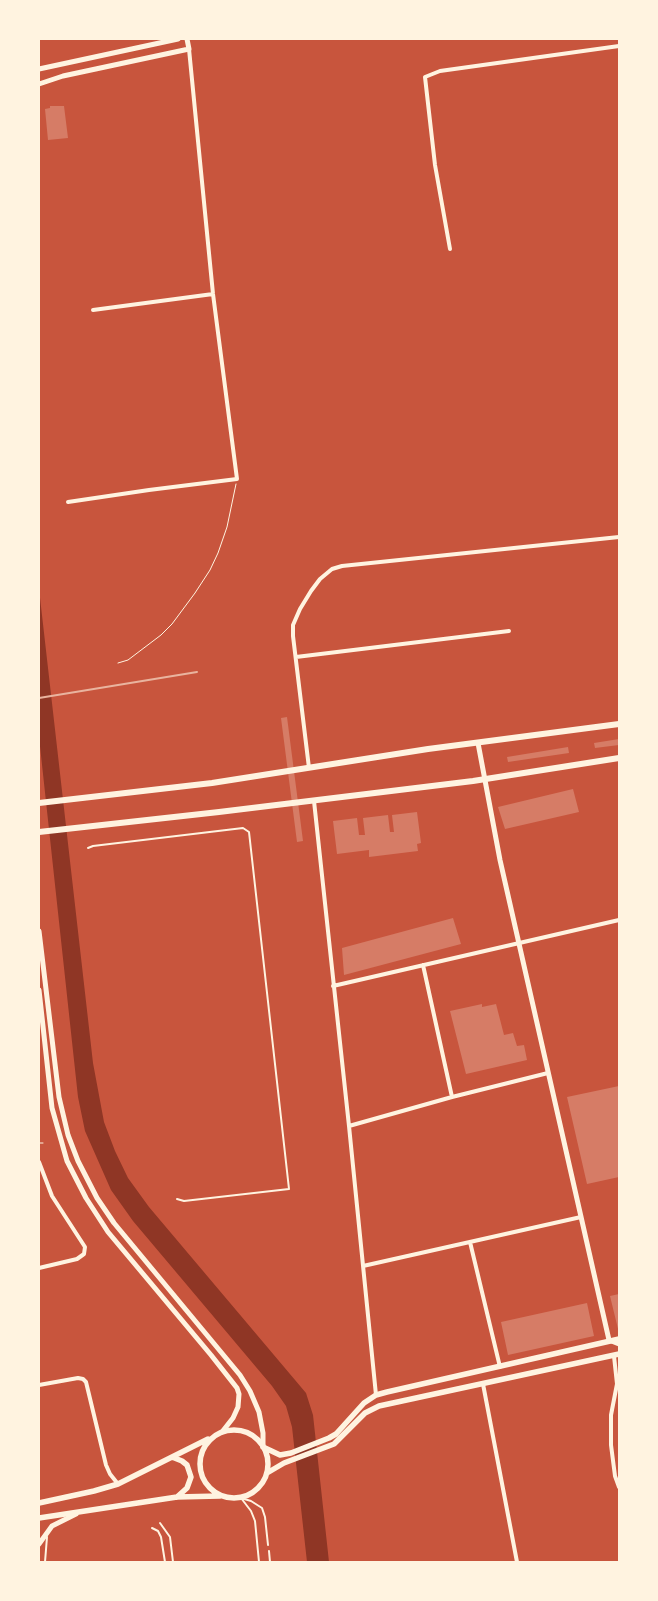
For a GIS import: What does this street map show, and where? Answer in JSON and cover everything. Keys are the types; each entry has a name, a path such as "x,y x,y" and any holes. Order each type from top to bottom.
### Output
{"main road":[{"path":"40,803 212,783 619,724"},
{"path":"42,832 314,801 484,779 619,758"},
{"path":"267,1473 292,1456 336,1434 364,1403 376,1395 619,1338"},
{"path":"39,1503 118,1484 222,1432 239,1431 247,1433 255,1438 263,1447 277,1455 292,1456 322,1449 339,1440 365,1413 379,1406 616,1355"},
{"path":"213,1437 201,1453 201,1474 211,1490 220,1496"},
{"path":"39,1518 177,1497 220,1496 241,1498 256,1490 264,1480 268,1464 263,1447"},
{"path":"170,1457 182,1461 190,1470 190,1483 177,1497"}],"street":[{"path":"39,69 178,39"},
{"path":"68,502 237,479 214,294 187,39"},
{"path":"450,249 435,165 426,76 440,71 619,46"},
{"path":"39,84 92,70 189,49"},
{"path":"90,58 92,70"},
{"path":"93,310 214,294"},
{"path":"309,768 293,625 300,609 320,579 332,569 342,566 619,537"},
{"path":"296,658 510,631"},
{"path":"478,743 489,809 609,1340 619,1344"},
{"path":"314,801 376,1395"},
{"path":"333,986 619,920"},
{"path":"39,932 59,1097 63,1118 78,1161 97,1198 114,1223 240,1375 250,1391 259,1412 263,1433 263,1447"},
{"path":"423,966 452,1097"},
{"path":"39,990 52,1108 67,1161 86,1198 108,1232 212,1355 237,1388 239,1394 238,1407 233,1418 222,1432"},
{"path":"349,1126 452,1097 548,1073"},
{"path":"39,1162 52,1196 85,1247 84,1254 76,1260 39,1268"},
{"path":"363,1266 581,1216"},
{"path":"470,1242 500,1367"},
{"path":"616,1355 617,1384 611,1416 611,1445 615,1476 619,1487"},
{"path":"39,1385 78,1378 83,1379 87,1384 106,1465 118,1484"},
{"path":"483,1384 517,1562"},
{"path":"39,1544 56,1523 87,1510"}],"lane":[{"path":"88,848 244,828 249,832 289,1189 184,1201 176,1199"},
{"path":"241,1498 251,1501 262,1508 265,1517 268,1545"},
{"path":"241,1498 251,1510 255,1521 259,1562"},
{"path":"160,1523 170,1537 173,1562"},
{"path":"152,1528 158,1531 161,1537 165,1562"},
{"path":"46,1562 47,1532"},
{"path":"269,1551 270,1562"}],"path":[{"path":"118,663 128,660 161,635 177,618 210,570 227,527 237,479"},
{"path":"39,1143 43,1142"}],"shaded area":[{"path":"39,589 93,1063 104,1122 128,1178 149,1207 306,1393 313,1415 329,1562 307,1562 292,1427 286,1406 272,1386 133,1221 111,1190 85,1131 78,1097 39,737"}],"building":[{"path":"50,106 64,106 68,138 48,140 45,109 50,108"},
{"path":"287,717 303,841 297,842 281,718"},
{"path":"619,739 619,745 595,748 594,743"},
{"path":"568,747 569,753 508,762 507,757"},
{"path":"573,789 579,812 505,829 498,807"},
{"path":"417,812 421,843 417,844 418,851 369,857 369,850 337,854 333,821 357,818 359,835 365,835 363,818 388,815 390,832 394,832 392,815"},
{"path":"453,918 461,944 344,975 342,948"},
{"path":"482,1004 482,1007 496,1004 504,1035 513,1033 517,1046 524,1045 527,1060 466,1074 450,1011"},
{"path":"619,1086 619,1177 587,1184 567,1097"},
{"path":"619,1294 619,1328 618,1329 610,1296"},
{"path":"587,1303 594,1336 508,1355 501,1322"}],"railway":[{"path":"39,698 197,672"}]}
